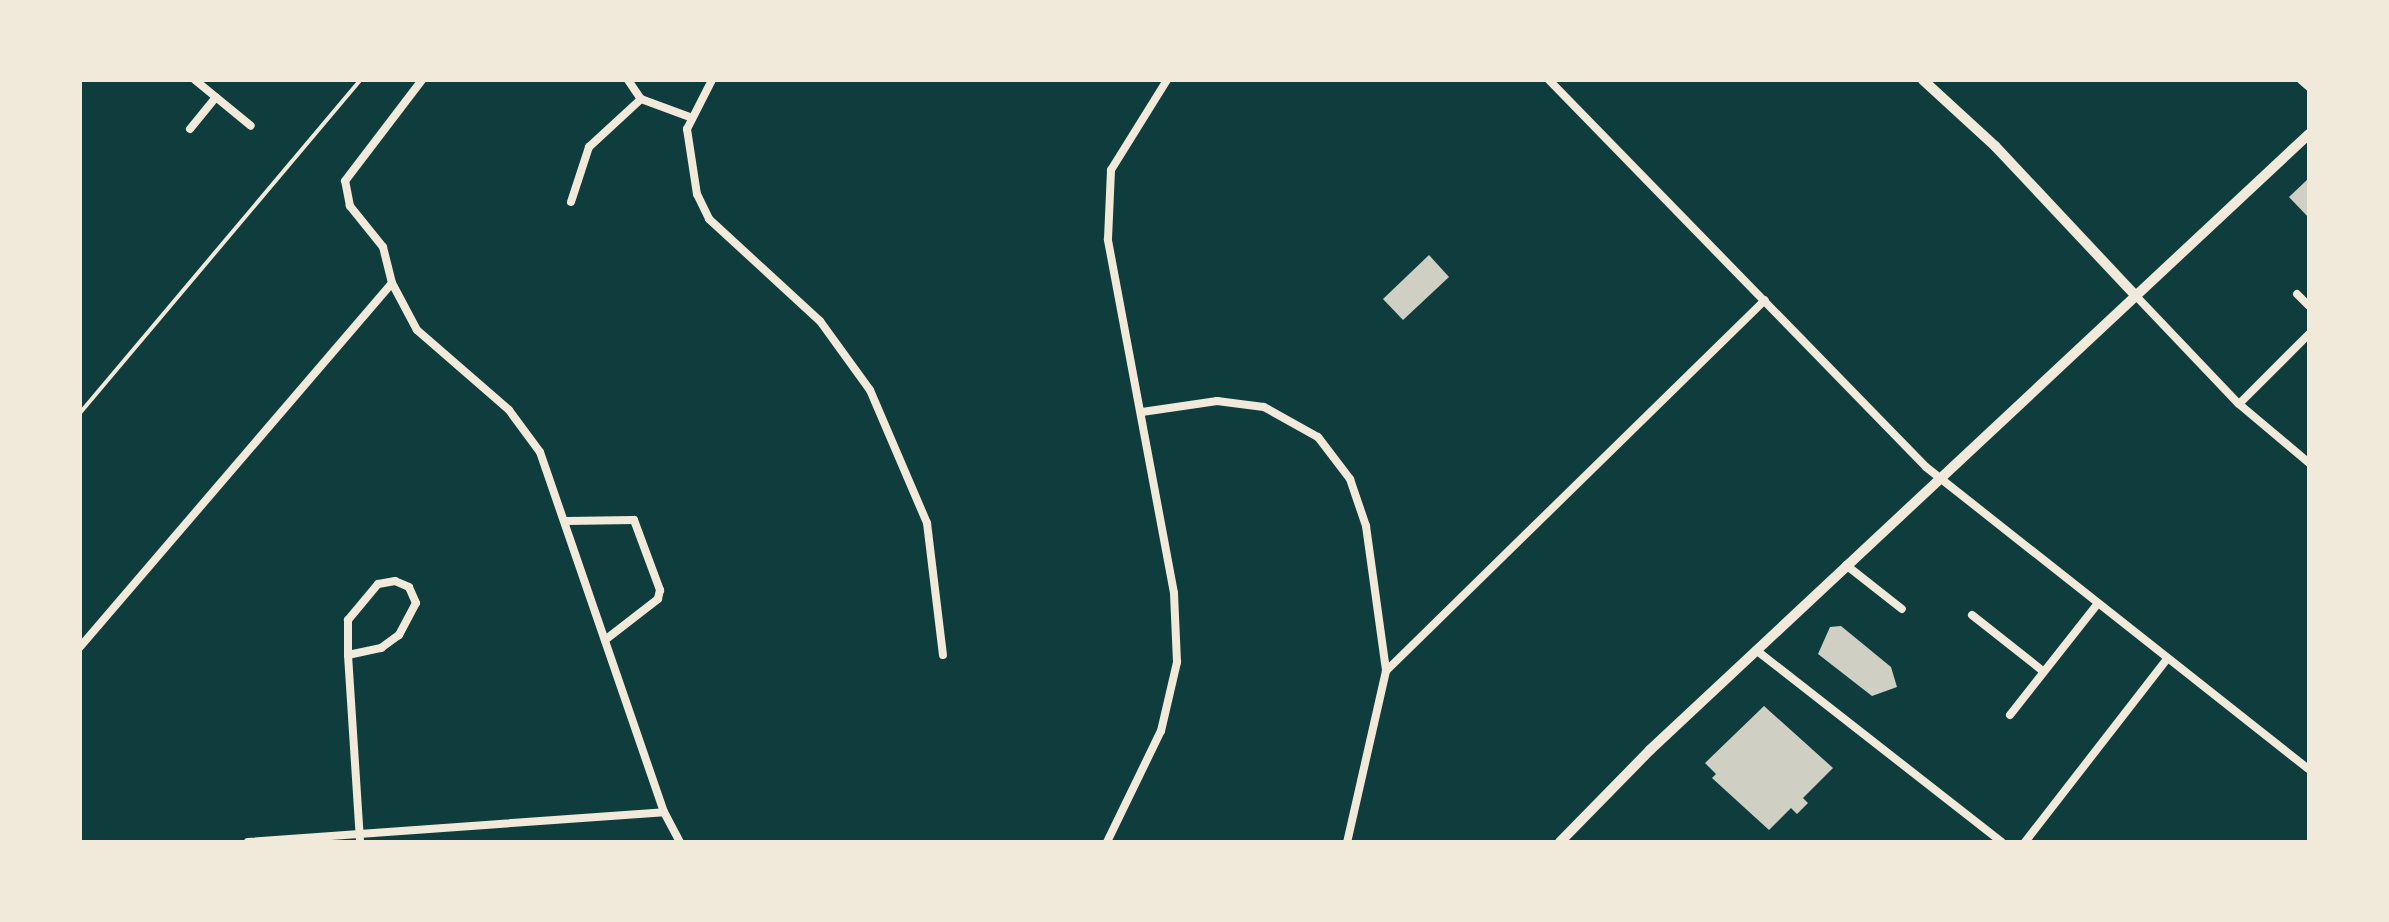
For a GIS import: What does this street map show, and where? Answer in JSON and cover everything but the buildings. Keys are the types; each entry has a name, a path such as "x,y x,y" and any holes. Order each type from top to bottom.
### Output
{"street":[{"path":"196,80 250,126"},
{"path":"422,80 350,166 345,188 354,212 384,247 392,283 417,330 530,436 566,521 664,812 680,842"},
{"path":"628,80 642,100 690,117"},
{"path":"712,80 690,117 688,158 704,212 820,321 870,390 900,448 936,563 943,655"},
{"path":"1106,842 1161,731 1177,662 1174,594 1108,239 1111,170 1167,80"},
{"path":"1549,80 1940,480 2309,770"},
{"path":"1922,80 1996,146 2239,404 2309,463"},
{"path":"2301,80 2309,87"},
{"path":"190,128 216,98"},
{"path":"571,202 589,148 642,100"},
{"path":"1560,842 1846,564 2309,134"},
{"path":"80,647 392,283"},
{"path":"2297,294 2309,306"},
{"path":"1386,671 1765,300"},
{"path":"2239,404 2309,334"},
{"path":"1142,412 1248,403 1280,413 1324,444 1362,508 1386,671 1347,842"},
{"path":"566,521 634,520 660,590 658,599 605,640"},
{"path":"1846,564 1902,609"},
{"path":"348,655 381,648 399,636 416,603 408,588 386,581 360,601 348,620 348,655 360,838"},
{"path":"2010,715 2098,603"},
{"path":"1972,615 2043,671"},
{"path":"1756,650 2002,842"},
{"path":"2025,842 2166,659"},
{"path":"248,842 360,838 664,812"}],"path":[{"path":"80,413 360,80"}]}
